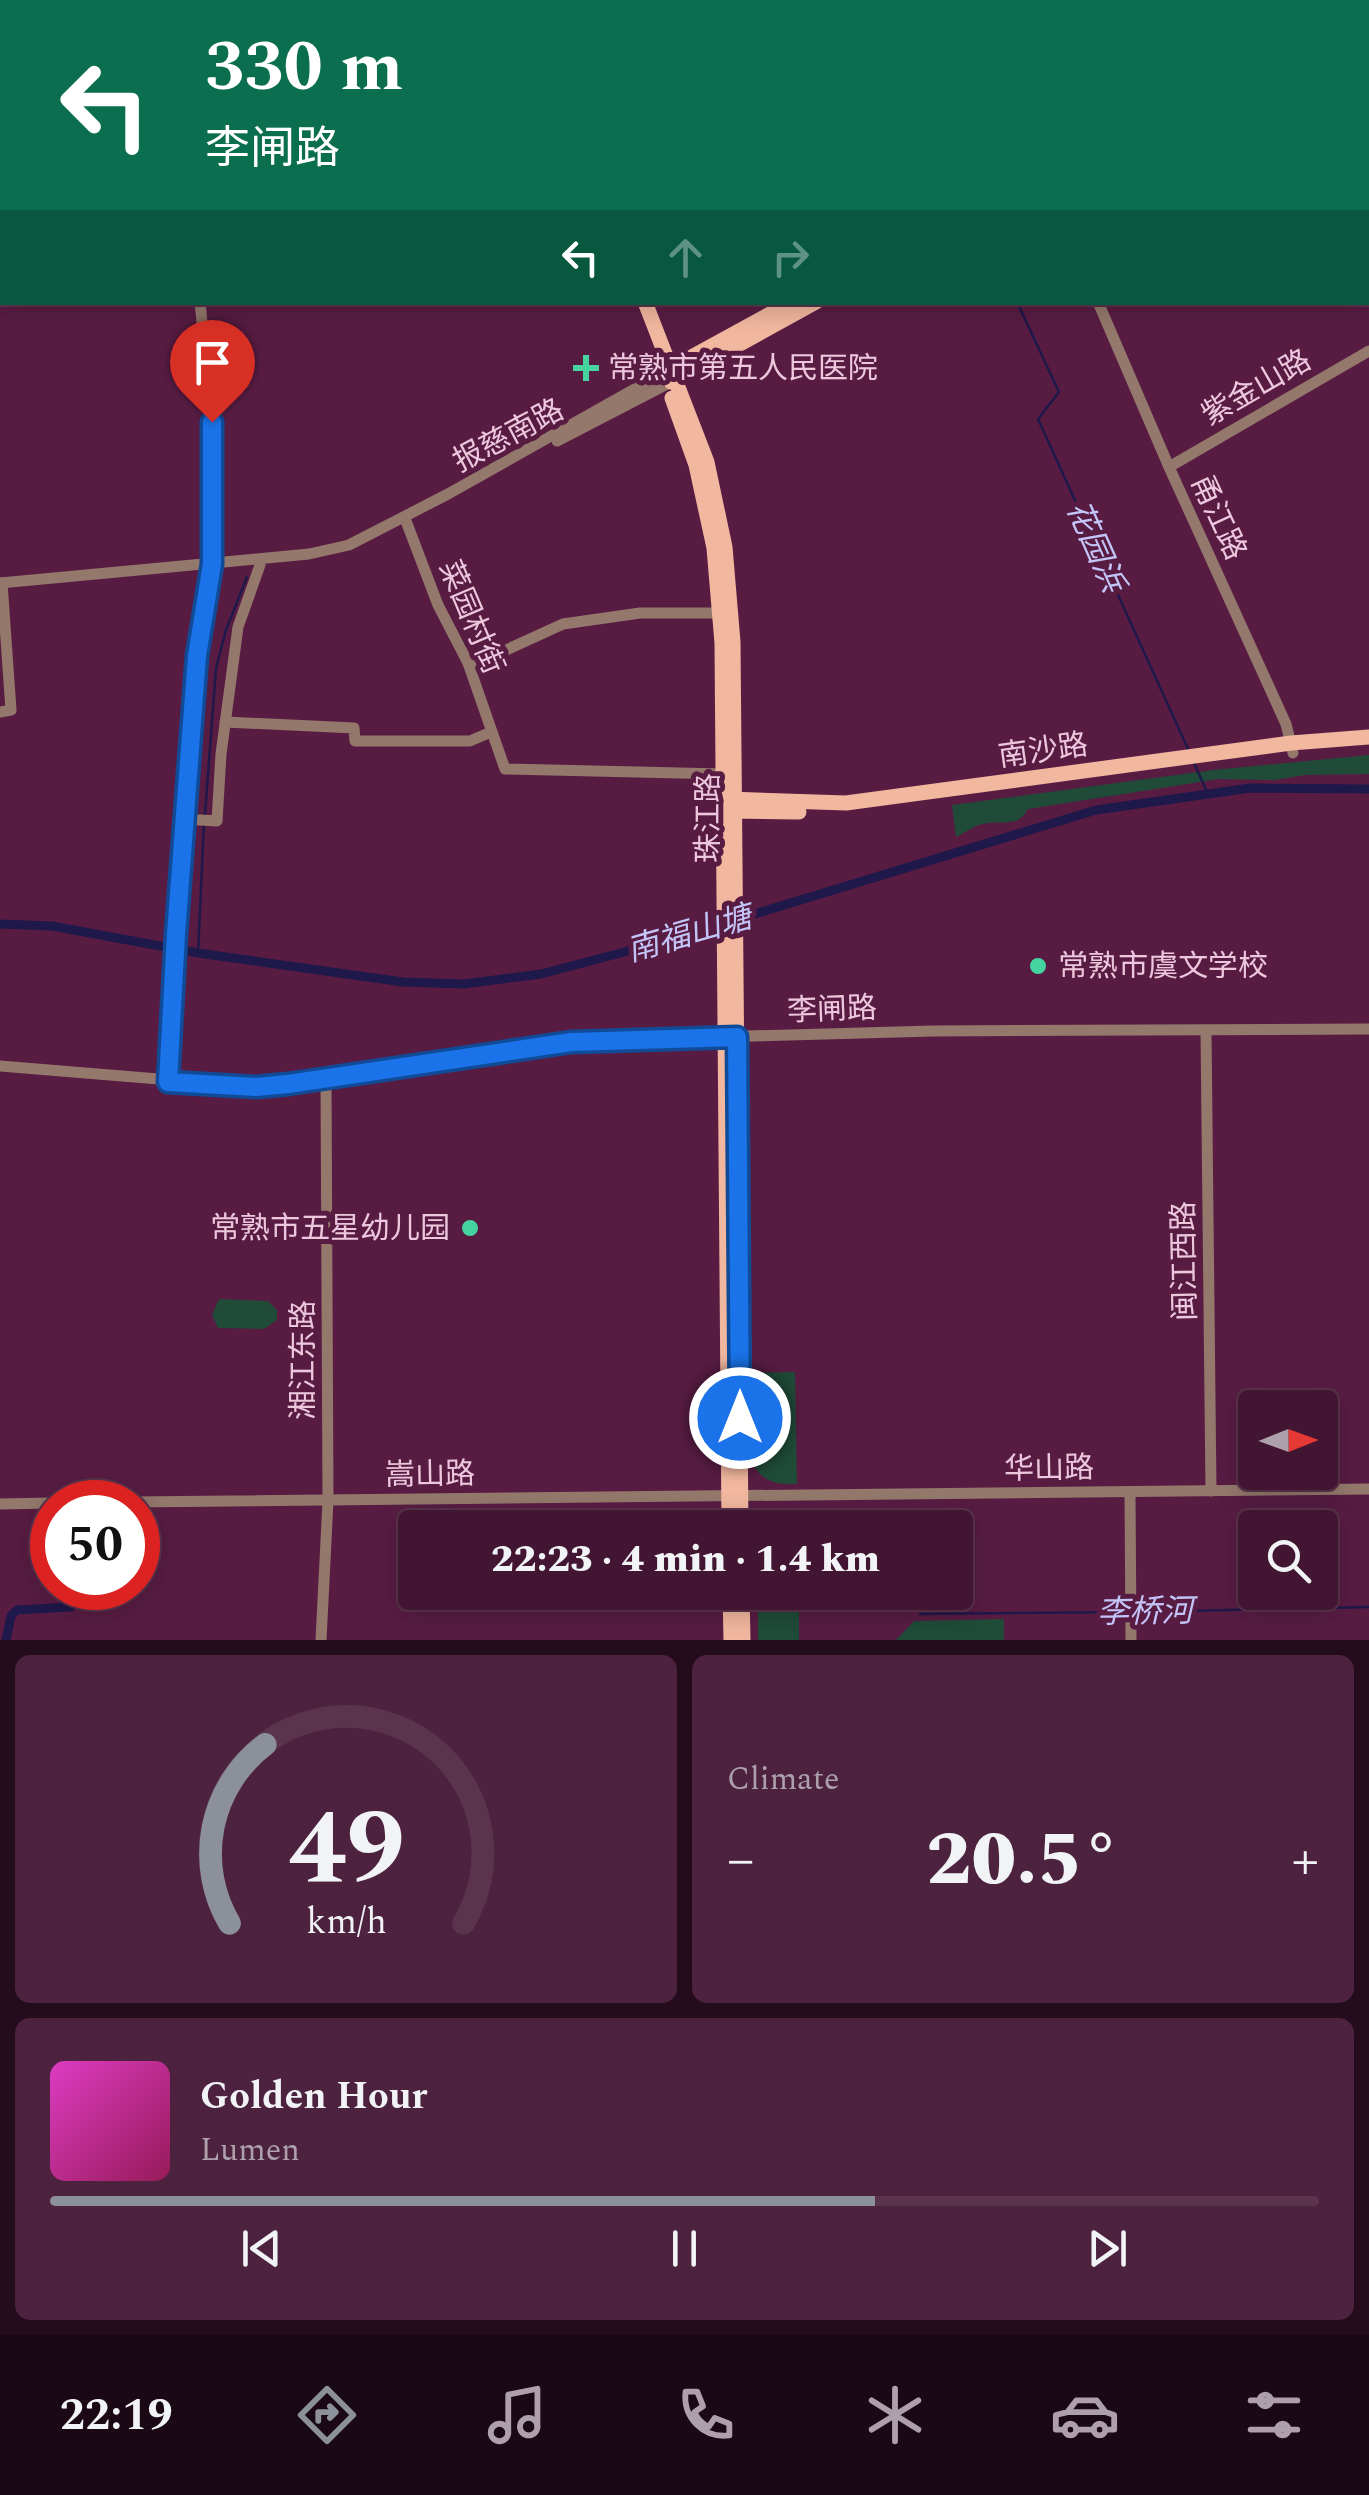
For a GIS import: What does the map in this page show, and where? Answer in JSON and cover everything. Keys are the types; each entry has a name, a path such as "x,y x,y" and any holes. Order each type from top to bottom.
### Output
{"main road":[{"name":"珠江路","path":"635,305 707,462 725,546 733,642 728,949 738,1510"},
{"name":"珠江路","path":"645,305 696,465 714,548 722,774 729,805"},
{"name":"报慈南路","path":"670,376 787,305"},
{"name":"报慈南路","path":"670,376 810,305"},
{"name":"南沙路","path":"729,805 840,812 1048,788 1192,762 1369,737"},
{"name":"南沙路","path":"1292,748 1369,746"},
{"name":"珠江路","path":"732,1510 735,1496"},
{"path":"730,1610 731,1640"},
{"path":"742,1610 743,1640"}],"street":[{"path":"168,1082 197,656 212,564 212,422 200,305"},
{"name":"甬江路","path":"1099,305 1168,467 1286,724 1292,748"},
{"name":"紫金山路","path":"1168,467 1369,351"},
{"name":"报慈南路","path":"1,583 309,554 349,545 670,376"},
{"name":"报慈南路","path":"212,564 260,566 344,553 670,376"},
{"name":"菜园村街","path":"406,521 438,605 468,663 505,769 722,774"},
{"path":"184,819 218,821 225,722 238,628 260,566"},
{"path":"0,712 12,710 1,583"},
{"path":"468,663 482,661 563,624 640,613 719,613"},
{"path":"225,722 354,728 355,741 470,741 491,732"},
{"name":"李闸路","path":"0,1066 256,1087 326,1080 556,1044 960,1031 1369,1029"},
{"name":"闽江西路","path":"1206,1030 1211,1491"},
{"name":"湘江东路","path":"321,1640 328,1500 326,1080"},
{"name":"华山路","path":"735,1496 1369,1489"},
{"path":"1130,1492 1131,1640"},
{"name":"嵩山路","path":"160,1502 735,1496"},
{"path":"0,1504 30,1503"}],"green space":[{"path":"1369,755 1369,774 1219,779 1028,809 1016,821 981,824 956,837 952,805 1213,770"},
{"path":"219,1299 268,1301 277,1310 277,1320 264,1329 218,1328 212,1315"},
{"path":"795,1372 797,1484 783,1484 765,1478 752,1462 750,1373"},
{"path":"758,1610 799,1610 799,1640 758,1640"},
{"path":"1004,1619 1004,1640 896,1640 914,1621"}],"waterway":[{"name":"花园浜","path":"1018,305 1059,392 1038,419 1189,751"},
{"path":"205,815 216,668 247,577"},
{"name":"花园浜","path":"1194,763 1208,794"},
{"name":"南福山塘","path":"0,924 52,926 198,953 403,982 464,984 541,974 666,941 1096,810 1250,788 1369,789"},
{"path":"198,953 204,823"},
{"name":"李桥河","path":"1137,1612 1369,1607"},
{"path":"6,1640 11,1616 17,1610 30,1609"},
{"name":"李桥河","path":"920,1614 1129,1612"}],"place":[{"name":"常熟市第五人民医院","path":"586,368"},
{"name":"常熟市虞文学校","path":"1038,966"},
{"name":"常熟市五星幼儿园","path":"470,1228"}],"route":[{"path":"212,422 212,564 197,656 168,1082 256,1087 571,1042 737,1037 740,1418"}]}
